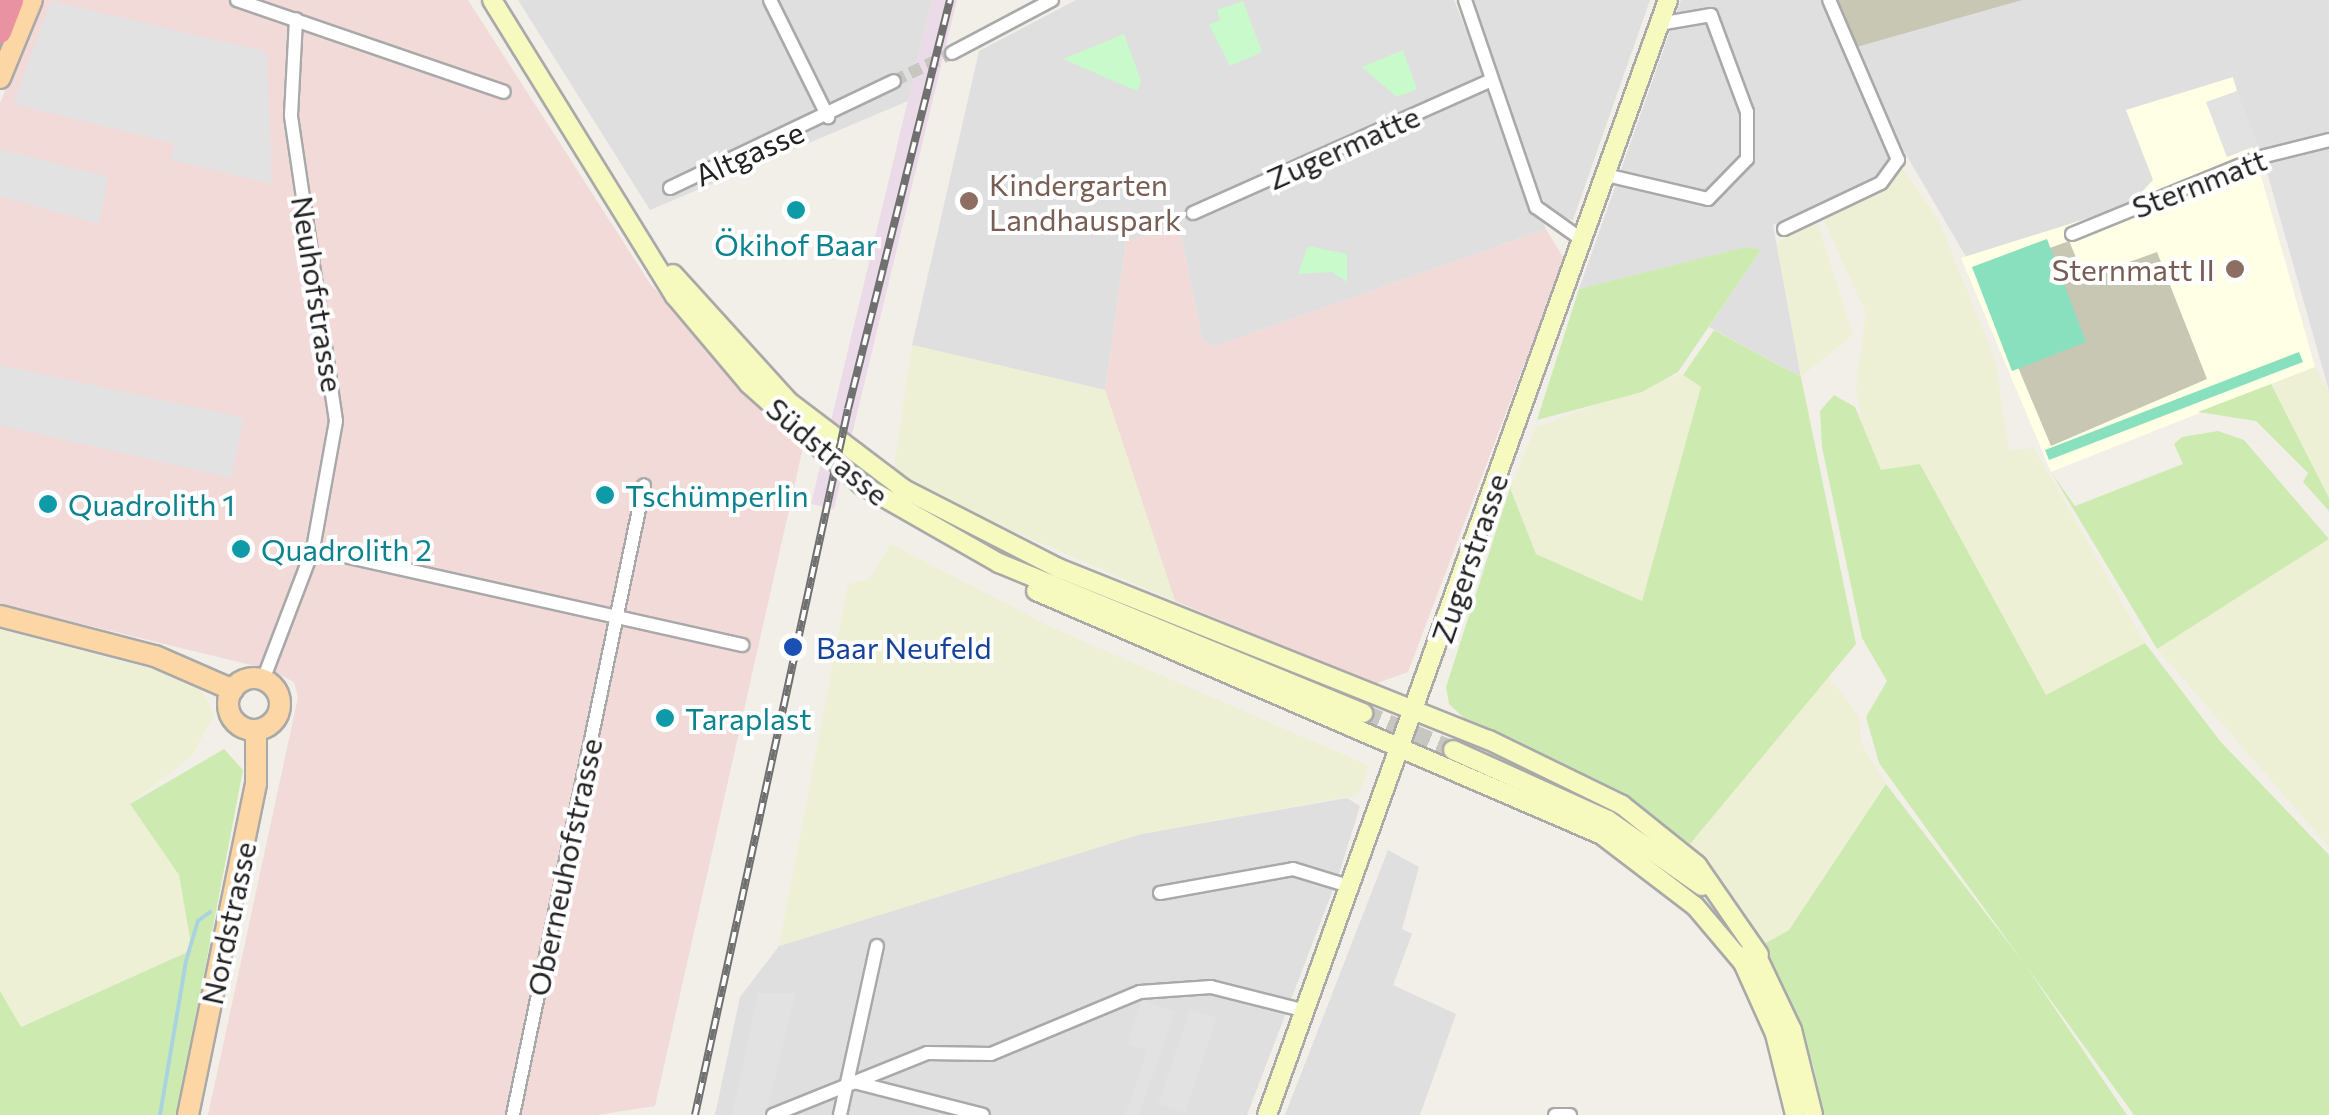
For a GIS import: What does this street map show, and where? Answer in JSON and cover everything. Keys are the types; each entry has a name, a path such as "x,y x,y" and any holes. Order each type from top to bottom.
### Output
{"highway":[{"path":"0,32 12,0"}],"main road":[{"path":"0,78 32,0"},
{"name":"Südstrasse","path":"492,0 676,296 749,384 904,512 1110,607 1363,713"},
{"name":"Zugerstrasse","path":"1267,1115 1668,0"},
{"name":"Südstrasse","path":"618,206 788,402 900,487 1110,607"},
{"path":"900,487 1058,568 1558,770 1652,823 1720,892 1752,960 1792,1030 1813,1115"},
{"path":"904,512 1058,602 1602,835 1695,906 1752,960"},
{"path":"0,616 155,656 233,690 263,680 280,708 256,730 230,713 233,690"},
{"name":"Nordstrasse","path":"188,1115 256,783 256,730"},
{"path":"1454,750 1643,842 1707,906 1752,960 1795,1115"}],"street":[{"path":"237,0 504,92"},
{"name":"Altgasse","path":"770,0 828,118"},
{"path":"952,53 1052,0"},
{"path":"1465,0 1536,207 1581,238"},
{"path":"1784,229 1881,183 1893,172 1897,144 1853,74 1828,0"},
{"path":"1606,175 1708,199 1747,159 1746,112 1711,15 1660,24"},
{"name":"Neuhofstrasse","path":"263,680 313,549 329,487 335,380 291,114 296,19"},
{"name":"Zugermatte","path":"1193,212 1492,80"},
{"name":"Altgasse","path":"670,188 828,118 894,81"},
{"name":"Sternmatt","path":"2072,234 2261,157 2329,140"},
{"name":"Oberneuhofstrasse","path":"513,1115 644,485"},
{"path":"313,549 616,620 742,645"},
{"path":"1160,893 1293,868 1352,887"},
{"path":"840,1115 877,946"},
{"path":"773,1115 847,1080 927,1053 991,1054 1140,992 1211,987 1306,1011"},
{"path":"847,1080 983,1115"},
{"path":"1555,1115 1570,1115"}],"shaded area":[{"path":"43,0 468,0 651,285 804,443 655,1106 597,1115 208,1115 298,697 294,682 271,670 0,604 0,103"},
{"path":"518,0 932,0 908,101 650,210"},
{"path":"932,0 957,0 834,509 811,504"},
{"path":"1076,0 1454,0 1546,229 1213,347 1202,338 1179,225 1126,241 1105,390 912,345 979,51"},
{"path":"1472,0 1650,0 1573,220 1552,215 1534,184"},
{"path":"1681,0 2329,0 2329,391 2261,151 2153,180 2130,205 1969,262 1904,151 1890,158 1877,181 1773,225 1801,377 1709,327 1761,250 1579,289"},
{"path":"1837,0 2022,0 1853,48"},
{"path":"51,1 267,52 272,184 171,160 174,143 13,104"},
{"path":"2233,77 2315,367 2051,472 1961,258 2130,205 2153,180 2126,110"},
{"path":"2237,91 2258,145 2227,157 2206,102"},
{"path":"0,149 108,177 99,224 0,196"},
{"path":"1902,168 1938,219 1995,359 2009,450 2034,448 2145,643 2046,696 1920,464 1881,471 1863,435 1856,385 1866,313 1822,216"},
{"path":"1818,224 1853,335 1801,377 1777,245 1792,228"},
{"path":"1179,225 1202,338 1213,347 1546,229 1564,259 1408,672 1375,684 1175,601 1105,390 1126,241"},
{"path":"2069,241 2085,278 2157,252 2207,379 2051,446 1979,274"},
{"path":"912,345 1105,390 1175,601 946,502 894,468"},
{"path":"0,365 244,418 231,478 0,425"},
{"path":"2315,367 2329,391 2329,498 2271,384"},
{"path":"1681,374 1701,387 1642,601 1536,554 1510,488 1536,427"},
{"path":"2329,539 2329,847 2157,649"},
{"path":"891,544 1053,628 1370,766 1358,795 1141,834 779,946 848,584 869,579"},
{"path":"0,629 179,676 203,692 214,715 192,756 130,804 179,875 192,950 20,1027 0,991"},
{"path":"1826,673 1859,716 1861,743 1886,784 1789,930 1764,944 1690,844"},
{"path":"1347,798 1360,806 1339,874 1247,1115 715,1115 740,997 779,946 1141,834"},
{"path":"1388,850 1419,867 1402,929 1412,934 1393,985 1456,1014 1420,1115 1285,1115"},
{"path":"758,993 796,993 766,1115 732,1115"},
{"path":"1142,1000 1175,1012 1139,1115 1125,1115 1147,1051 1127,1044"},
{"path":"1190,1009 1217,1018 1185,1113 1158,1104"}],"green space":[{"path":"1243,1 1262,52 1230,66 1209,25 1220,20 1217,10"},
{"path":"1124,34 1141,81 1137,91 1063,59"},
{"path":"1403,50 1417,89 1397,97 1362,67"},
{"path":"2047,239 2086,342 2012,371 1972,267"},
{"path":"1308,246 1347,254 1347,282 1332,272 1298,274"},
{"path":"1746,247 1761,250 1678,372 1642,392 1537,420 1579,289"},
{"path":"1714,330 1801,377 1856,644 1690,844 1623,794 1467,721 1449,704 1446,687 1510,488 1536,554 1642,601 1701,387 1683,375"},
{"path":"2299,352 2303,362 2049,460 2045,450"},
{"path":"2271,384 2329,498 2329,511 2303,482 2308,473 2256,421 2198,412"},
{"path":"1834,395 1855,407 1881,470 1920,464 2046,695 2145,643 2220,741 2329,855 2329,1115 2134,1115 1879,763 1866,717 1887,681 1862,638 1822,447 1820,411"},
{"path":"2218,431 2244,440 2329,539 2157,649 2051,472 2075,506 2183,464 2174,444 2182,437"},
{"path":"224,749 243,770 177,1115 0,1115 0,991 21,1027 192,950 179,875 130,804"},
{"path":"1886,784 2024,963 2127,1115 1823,1115 1813,1065 1764,944 1789,930"}],"waterway":[{"path":"160,1115 186,961 198,921 210,912"}],"tunnel":[{"path":"894,81 952,53"},
{"path":"1363,713 1453,750"}],"railway":[{"path":"695,1115 848,409 950,0"}],"place":[{"name":"Kindergarten Landhauspark","path":"969,201"},
{"name":"Ökihof Baar","path":"796,210"},
{"name":"Sternmatt II","path":"2235,269"},
{"name":"Tschümperlin","path":"605,495"},
{"name":"Quadrolith 1","path":"48,504"},
{"name":"Quadrolith 2","path":"241,549"},
{"name":"Baar Neufeld","path":"793,647"},
{"name":"Taraplast","path":"665,718"}]}
